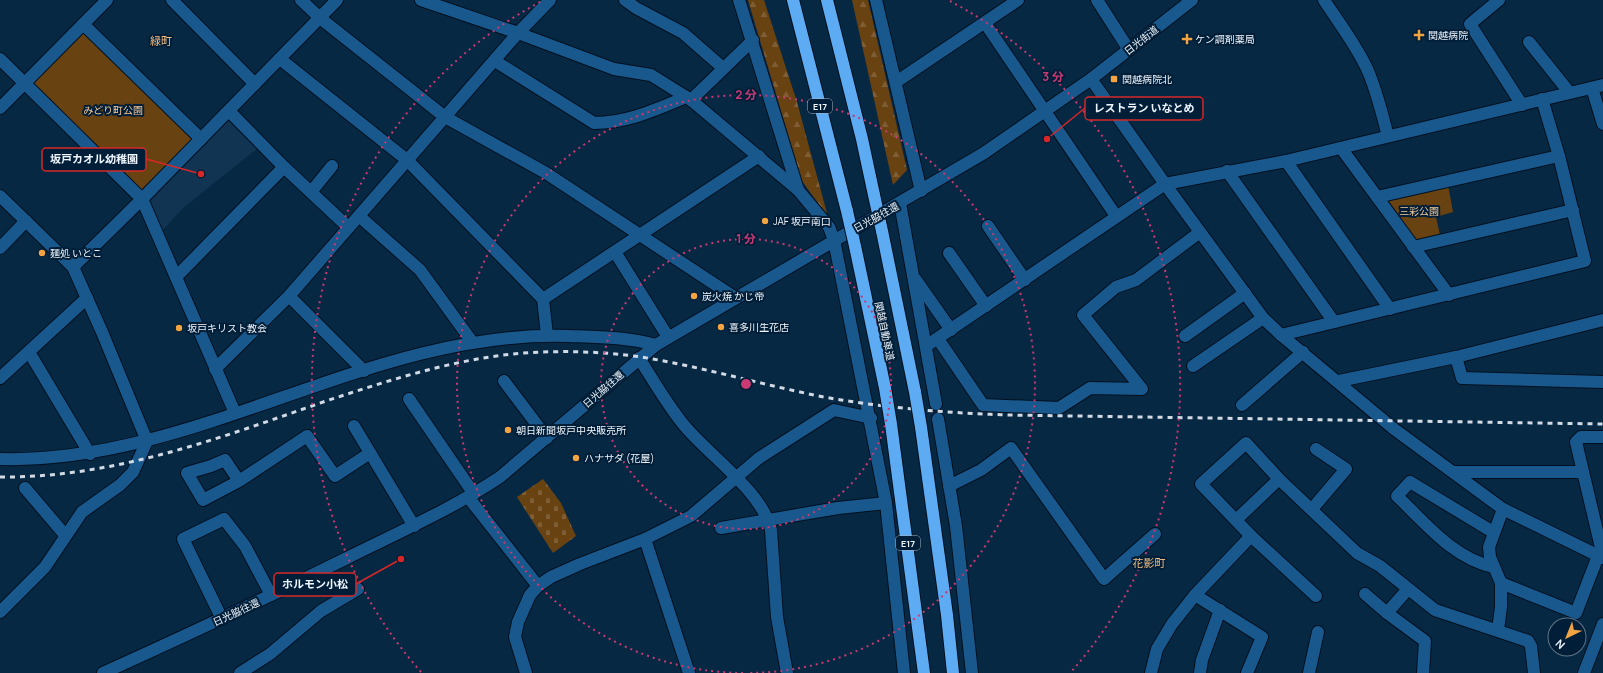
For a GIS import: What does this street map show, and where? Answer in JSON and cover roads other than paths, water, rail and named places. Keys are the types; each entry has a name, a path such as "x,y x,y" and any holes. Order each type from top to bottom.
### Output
{"highway":[{"name":"関越自動車道","path":"794,0 848,211 891,424 924,673"},
{"name":"関越自動車道","path":"827,0 862,139 916,399 947,615 953,673"}],"street":[{"path":"0,108 107,0"},
{"path":"172,0 256,84"},
{"path":"301,0 320,18 445,117 546,173 734,297"},
{"path":"73,267 256,84 337,0"},
{"path":"420,0 518,33 614,69 651,75 688,99 759,156 798,190 828,227 834,240 871,418 886,503 904,673"},
{"path":"215,369 289,296 518,33 550,0"},
{"path":"625,0 636,8 682,33 723,68"},
{"path":"739,0 753,40 798,190"},
{"path":"896,82 1018,0"},
{"path":"1097,0 1129,50"},
{"name":"日光街道","path":"1091,79 1192,0"},
{"path":"1324,0 1355,46 1368,71 1379,100 1388,136"},
{"path":"1499,0 1470,24 1522,105"},
{"path":"880,2 896,82 921,191"},
{"path":"985,23 1116,216"},
{"path":"83,24 200,139"},
{"path":"495,61 594,123 612,123 688,99 753,40"},
{"path":"1529,42 1569,92"},
{"path":"0,59 142,199 235,414"},
{"path":"280,59 407,160 543,299 547,335"},
{"path":"1091,79 1165,184 1263,318 1281,335 1339,381 1394,429 1503,509 1601,557"},
{"name":"日光脇往還","path":"103,673 222,619 414,526 471,495 500,477 656,345 734,297 921,191 984,153 1091,79"},
{"path":"926,346 1165,184 1286,161 1522,105 1569,92 1598,87 1603,124"},
{"path":"1281,335 1585,261 1559,156 1542,99"},
{"path":"229,111 284,167 348,227"},
{"path":"1341,148 1449,295"},
{"path":"543,299 759,156"},
{"path":"1377,197 1559,156"},
{"path":"1286,161 1390,309"},
{"path":"311,192 332,166"},
{"path":"176,277 284,167"},
{"path":"1227,171 1334,322"},
{"path":"0,196 73,267 147,441 133,472 120,485 82,512 45,567 0,612"},
{"path":"900,203 936,404"},
{"path":"1413,246 1573,210"},
{"path":"359,216 420,270 473,343"},
{"path":"0,248 26,221"},
{"path":"988,226 1025,280"},
{"path":"938,339 984,405 1059,408 1090,388 1142,389 1083,315 1116,287 1136,280 1200,232"},
{"path":"614,252 668,337"},
{"path":"949,253 986,306"},
{"path":"913,276 951,330"},
{"path":"1185,336 1245,293"},
{"path":"289,296 364,371"},
{"path":"0,378 87,298"},
{"path":"1193,366 1263,318"},
{"path":"1339,381 1456,356 1603,320"},
{"path":"0,459 49,458 90,454 147,441 235,414 364,371 441,349 473,343 547,335 635,339 656,345"},
{"path":"29,352 90,454"},
{"path":"1242,405 1303,352"},
{"path":"1456,356 1462,378 1603,382"},
{"path":"639,358 683,424 750,492 769,519 777,617 787,673"},
{"path":"504,381 547,438"},
{"path":"409,399 471,495 538,586"},
{"path":"526,673 515,637 518,622 530,595 538,586 551,577 645,539 691,516 759,458 834,410 871,418"},
{"path":"938,419 958,540 972,673"},
{"path":"354,426 414,526"},
{"path":"239,481 307,436 335,476 370,453"},
{"path":"1501,583 1576,613 1601,557 1599,525 1582,472 1576,442 1581,437 1603,437"},
{"path":"1316,596 1251,536 1201,484 1246,444 1279,479 1357,553 1380,566 1435,610 1528,641 1531,646 1534,673"},
{"path":"949,486 981,470 1011,448 1104,579 1155,534"},
{"path":"1312,509 1346,469 1316,449"},
{"path":"1453,472 1582,472"},
{"path":"1236,520 1279,479"},
{"path":"1493,532 1410,482 1397,496 1440,538 1478,564 1494,567"},
{"path":"25,488 65,536"},
{"path":"721,528 769,519 886,503"},
{"path":"1498,630 1501,607 1501,583 1490,557 1489,547 1493,532 1503,509"},
{"path":"222,619 183,539 224,519 245,546 271,595"},
{"path":"1151,673 1157,649 1172,624 1195,595 1251,536"},
{"path":"645,539 689,673"},
{"path":"1388,613 1408,588"},
{"path":"240,673 270,654 321,611 358,589"},
{"path":"1365,594 1425,640 1423,673"},
{"path":"1195,595 1262,637 1247,673"},
{"path":"1200,673 1202,660 1220,610"},
{"path":"1584,673 1603,624"},
{"path":"1309,673 1318,632"}],"railway":[{"path":"0,477 42,476 84,471 125,463 206,442 395,379 465,361 512,354 544,352 593,352 641,357 824,397 893,407 963,413 1009,415 1603,424"}],"place":[{"name":"関越病院","path":"1419,35"},
{"name":"ケン調剤薬局","path":"1187,39"},
{"name":"関越病院北","path":"1114,79"},
{"name":"レストラン いなとめ","path":"1047,139"},
{"name":"坂戸カオル幼稚園","path":"201,174"},
{"name":"JAF 坂戸南口","path":"765,221"},
{"name":"麺処 いとこ","path":"42,253"},
{"name":"炭火焼 かじ帝","path":"694,296"},
{"name":"喜多川生花店","path":"721,327"},
{"name":"坂戸キリスト教会","path":"179,328"},
{"name":"朝日新聞坂戸中央販売所","path":"508,430"},
{"name":"ハナサダ (花屋)","path":"576,458"},
{"name":"ホルモン小松","path":"401,559"}],"district":[{"name":"緑町","path":"161,40"},
{"name":"花影町","path":"1149,562"}],"park label":[{"name":"みどり町公園","path":"113,110"},
{"name":"三彩公園","path":"1419,211"}]}
